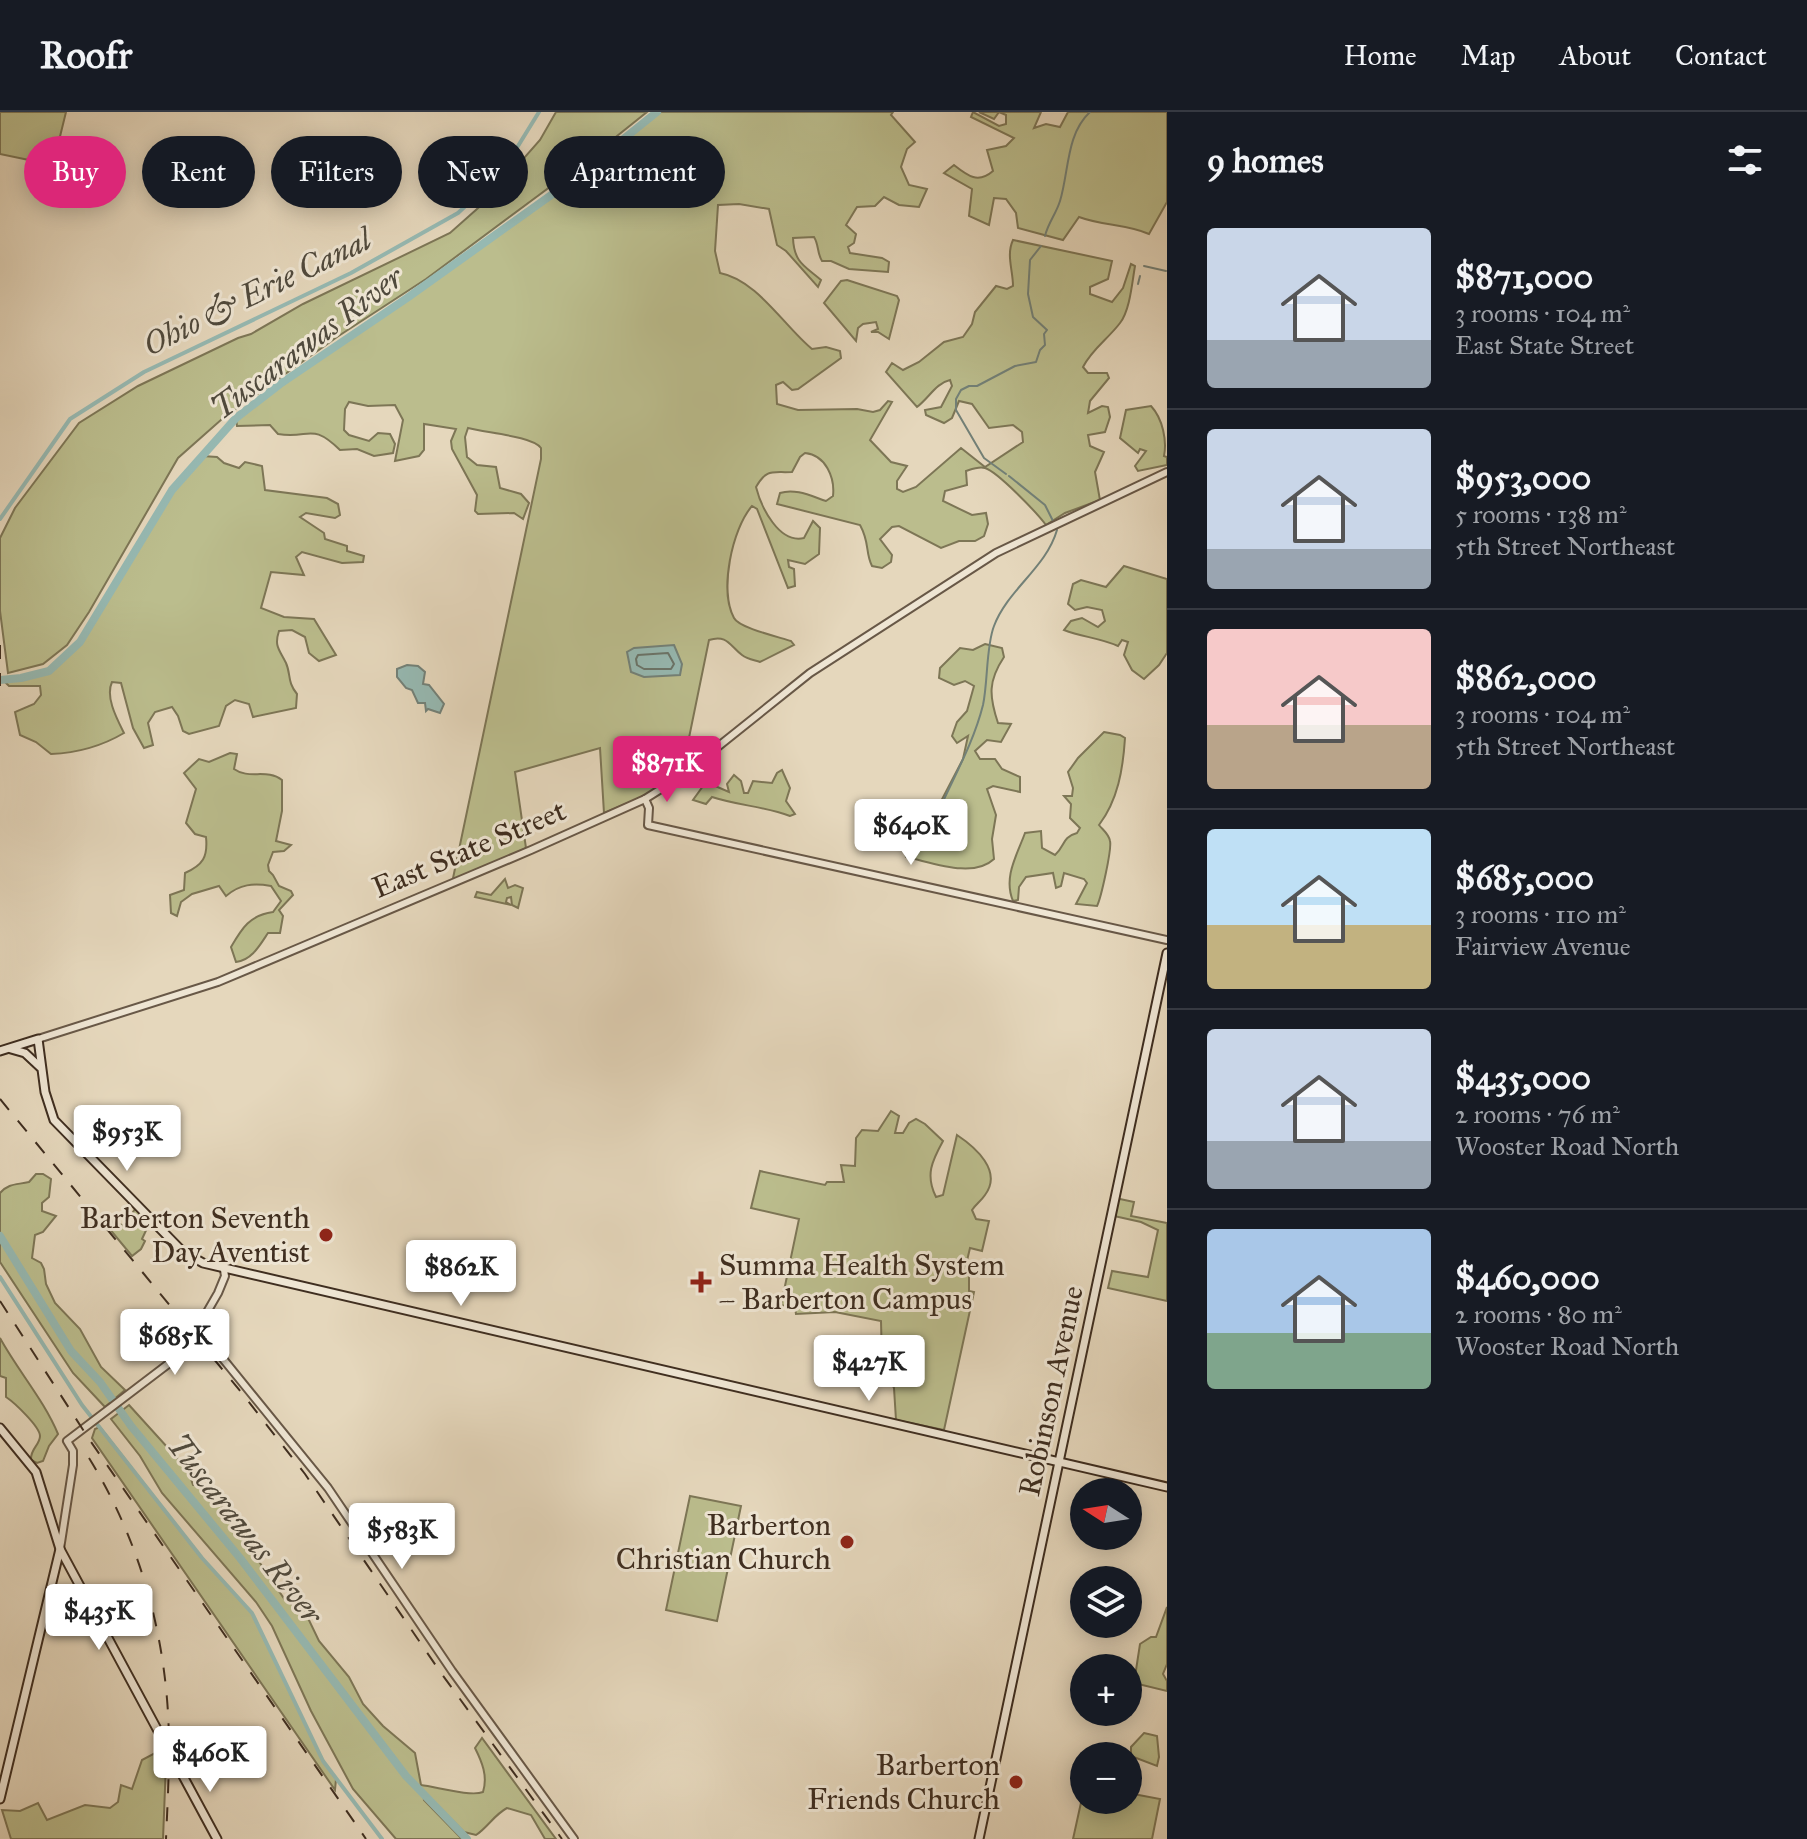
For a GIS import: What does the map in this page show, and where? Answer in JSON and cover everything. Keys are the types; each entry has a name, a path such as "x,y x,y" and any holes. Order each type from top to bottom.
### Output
{"main road":[{"name":"Robinson Avenue","path":"979,1839 1167,953"},
{"name":"East State Street","path":"4,1050 38,1039"},
{"path":"38,1039 47,1104 62,1130 182,1251 197,1261 224,1270 1167,1487"},
{"path":"4,1050 25,1053 41,1068"},
{"path":"0,1428 36,1472 60,1549 217,1839"},
{"path":"0,1799 60,1549"}],"street":[{"name":"East State Street","path":"38,1039 218,982 645,799 680,777 810,673 996,553 1167,472"},
{"path":"645,799 649,808 648,825 1167,940"},
{"path":"60,1549 73,1465 73,1451 67,1441 184,1352 221,1287 224,1270"},
{"path":"198,1328 328,1488 452,1671 574,1839"}],"green space":[{"path":"0,112 66,112 60,136 24,136 24,159 0,154"},
{"path":"556,112 647,112 617,136 544,136 544,191 528,203 528,154"},
{"path":"657,112 893,112 891,115 915,142 907,149 901,167 909,185 927,189 919,207 899,205 884,197 875,206 857,207 846,225 856,234 854,243 848,247 850,253 882,258 889,262 888,272 849,269 831,261 822,261 814,237 793,238 798,259 821,280 818,287 777,245 769,209 725,205 725,136 627,136"},
{"path":"973,112 999,126 1006,124 1006,115 999,112 1041,112 1034,128 1046,124 1060,127 1068,112 1167,112 1167,202 1149,234 1079,217 1063,240 1018,228 1016,213 1006,199 994,198 989,225 969,216 972,189 944,173 954,165 973,177 988,175 993,171 987,150 1006,146 1014,138 971,117"},
{"path":"979,112 999,112 994,119"},
{"path":"544,200 544,208 718,208 715,251 720,273 733,277 758,294 812,349 826,347 840,351 841,358 798,389 792,390 783,382 776,385 777,404 798,410 857,409 873,412 880,410 888,401 892,402 870,440 891,462 907,466 897,481 897,489 903,492 916,487 961,448 985,467 1023,442 1022,432 1013,425 989,428 972,404 959,401 952,418 944,423 926,415 925,410 941,407 952,386 950,380 937,387 917,407 886,372 892,363 903,370 919,362 944,342 963,337 972,324 975,312 996,286 1007,289 1013,286 1010,257 1013,240 1112,261 1108,279 1090,287 1090,294 1112,302 1123,288 1131,264 1135,266 1123,318 1083,367 1088,373 1107,373 1109,378 1090,401 1088,413 1102,406 1108,407 1110,417 1105,432 1088,435 1090,446 1104,452 1095,472 1100,500 1065,513 1046,525 991,471 980,467 966,471 967,485 945,491 943,501 972,515 986,513 988,524 984,536 941,548 899,526 892,527 880,539 892,555 891,562 882,568 872,566 860,525 777,504 780,493 791,491 826,501 833,496 831,475 819,458 805,453 792,472 767,474 756,487 772,522 787,535 804,538 813,521 820,528 819,554 805,564 788,560 789,567 794,569 795,586 788,588 757,509 752,506 739,529 730,560 730,606 737,622 791,641 794,645 760,662 744,656 724,640 709,640 682,772 652,793 604,813 600,748 515,772 526,848 452,883 541,448 519,438 468,428 465,437 467,457 477,465 496,467 500,488 521,494 529,503 523,519 514,513 478,514 475,511 477,495 452,449 451,441 456,429 424,424 424,450 419,456 395,461 403,420 395,405 368,406 349,402 345,409 344,430 349,435 369,441 378,433 390,434 395,444 393,453 374,456 357,449 340,450 316,434 278,434 270,425 237,426 236,418"},
{"path":"478,208 522,208 426,279 337,337 222,419 178,458 67,645 43,664 8,673 0,611 0,538 15,508 79,423 138,386 251,334 303,304 450,233"},
{"path":"847,280 897,296 899,300 889,339 878,332 871,332 878,329 876,322 858,328 856,341 824,303 841,281"},
{"path":"1151,406 1163,430 1167,465 1138,471 1135,466 1146,451 1140,449 1138,453 1120,438 1126,410"},
{"path":"202,456 217,457 239,468 245,462 262,466 265,490 327,498 338,504 340,515 335,518 306,513 300,517 324,533 325,539 364,556 363,562 342,563 302,552 296,557 304,575 271,572 261,608 284,617 314,619 336,655 319,661 309,653 305,637 292,630 279,631 277,644 297,694 296,708 253,717 249,704 235,700 226,706 219,726 189,734 183,731 172,707 155,712 148,723 153,745 144,748 133,728 121,683 112,682 111,701 124,733 89,748 51,754 20,735 15,712 34,704 41,695 40,686 9,686 3,680 48,671 80,642 172,490"},
{"path":"1124,566 1167,579 1167,653 1144,679 1132,670 1124,655 1128,642 1122,640 1118,646 1064,630 1071,621 1082,618 1098,627 1105,621 1102,610 1087,607 1075,610 1068,604 1073,584 1081,580 1106,587"},
{"path":"985,644 1002,648 1004,657 995,674 992,697 998,723 1011,724 1001,742 987,740 975,751 980,759 995,759 1002,769 1020,777 1020,792 993,786 987,789 996,815 992,839 994,859 985,865 952,867 906,857 903,845 925,832 963,759 968,736 957,743 952,736 957,722 967,711 974,686 965,681 954,685 939,678 940,668 960,648 973,650"},
{"path":"1104,732 1125,738 1118,784 1111,805 1099,825 1108,836 1110,846 1097,906 1076,904 1087,883 1084,879 1064,873 1061,886 1056,888 1053,873 1026,877 1019,887 1018,900 1013,901 1010,875 1025,833 1041,831 1042,848 1055,855 1066,839 1080,828 1070,818 1071,804 1064,796 1072,796 1068,772"},
{"path":"230,753 237,754 234,769 282,780 282,811 276,841 291,845 284,851 273,852 268,865 279,886 293,895 279,910 283,916 280,933 268,933 251,955 236,962 231,947 243,928 258,916 273,912 281,901 271,886 247,885 226,896 219,886 192,894 181,902 177,916 171,913 170,895 184,890 185,873 203,860 206,850 206,837 195,834 186,823 196,789 184,773 199,759 209,762"},
{"path":"782,770 790,788 786,801 795,814 790,816 712,797 706,804 693,800 706,782 729,792 727,784 734,775 741,781 744,793 748,793 753,781 772,783"},
{"path":"505,879 508,888 515,885 523,888 518,908 512,905 511,897 506,902 511,905 475,897 477,892 491,895"},
{"path":"891,1111 899,1116 895,1133 903,1133 909,1123 916,1119 943,1141 930,1175 936,1197 943,1195 957,1135 979,1153 991,1177 985,1195 972,1210 976,1219 989,1221 982,1251 970,1248 965,1269 969,1269 969,1291 974,1292 944,1430 896,1420 894,1388 882,1362 881,1321 835,1312 796,1314 795,1308 781,1305 799,1219 751,1208 760,1171 825,1185 827,1182 844,1182 841,1165 855,1166 856,1138 862,1130 878,1131"},
{"path":"36,1174 51,1179 49,1197 42,1203 42,1211 56,1216 43,1232 35,1235 32,1258 41,1263 55,1303 80,1329 101,1367 125,1390 105,1407 73,1373 0,1262 0,1193 10,1186 29,1182"},
{"path":"1120,1199 1134,1202 1131,1216 1167,1223 1167,1301 1108,1288 1112,1271 1148,1277 1158,1230 1141,1222 1114,1216"},
{"path":"135,1209 150,1222 141,1249 132,1256 108,1227 113,1221 124,1226"},
{"path":"0,1338 46,1409 58,1434 43,1461 37,1463 31,1460 31,1456 40,1439 39,1432 6,1397 6,1378 0,1376"},
{"path":"129,1405 188,1470 193,1485 209,1488 285,1600 306,1614 319,1641 349,1677 363,1704 415,1753 421,1785 462,1793 483,1792 485,1775 475,1748 482,1738 556,1839 545,1839 531,1815 507,1808 476,1835 464,1832 423,1791 424,1800 462,1839 396,1839 353,1789 311,1711 272,1626 256,1602 162,1493 140,1456 111,1419"},
{"path":"100,1427 202,1558 252,1613 323,1761 336,1779 335,1790 92,1438 95,1429"},
{"path":"690,1496 741,1506 717,1621 666,1610"},
{"path":"1167,1607 1167,1664 1163,1674 1167,1691 1142,1685 1140,1644 1156,1637"},
{"path":"1144,1733 1157,1736 1157,1766 1142,1760 1142,1742 1136,1742"},
{"path":"155,1753 162,1756 166,1763 163,1839 11,1839 2,1810 20,1811 38,1803 47,1820 85,1805 110,1808 118,1802 121,1785 132,1789 142,1760"},
{"path":"1142,1796 1160,1799 1152,1839 1073,1839 1078,1814 1142,1814"}],"water":[{"path":"674,645 682,664 680,675 644,677 631,672 627,652 634,648"},
{"path":"407,665 418,666 425,672 423,684 429,685 444,704 440,713 426,711 425,703 418,703 412,690 406,688 397,677 397,669"}],"waterway":[{"name":"Ohio & Erie Canal","path":"0,519 70,419 144,372 351,273 458,213 502,172 539,112"},
{"name":"Tuscarawas River","path":"0,680 49,671 80,642 172,490 236,418 575,178 657,112"},
{"path":"1045,236 1060,201 1072,142 1090,112"},
{"path":"1006,474 984,458 956,410 956,399 961,390 969,386 977,386 1015,366 1036,362 1045,345 1044,334 1047,330 1033,317 1028,294 1030,260 1041,246"},
{"path":"1144,266 1166,271"},
{"path":"1138,284 1140,276"},
{"path":"1009,476 1045,505 1053,521"},
{"path":"931,829 966,753 983,705 994,626 1008,601 1052,544 1057,530"},
{"name":"Tuscarawas River","path":"0,1236 71,1351 100,1382 131,1426 240,1558 406,1776 467,1839"},
{"name":"Ohio & Erie Canal","path":"0,1277 82,1405 202,1558 252,1613 323,1761 382,1839"}],"railway":[{"path":"0,645 0,686"},
{"path":"0,1099 305,1474 441,1673 562,1839"},
{"path":"0,1301 89,1439 366,1839"},
{"path":"89,1458 132,1544 158,1636 168,1716 166,1839"}],"place":[{"name":"Barberton Seventh Day Aventist","path":"326,1235"},
{"name":"Summa Health System – Barberton Campus","path":"701,1282"},
{"name":"Barberton Christian Church","path":"847,1542"},
{"name":"Barberton Friends Church","path":"1016,1782"}]}
